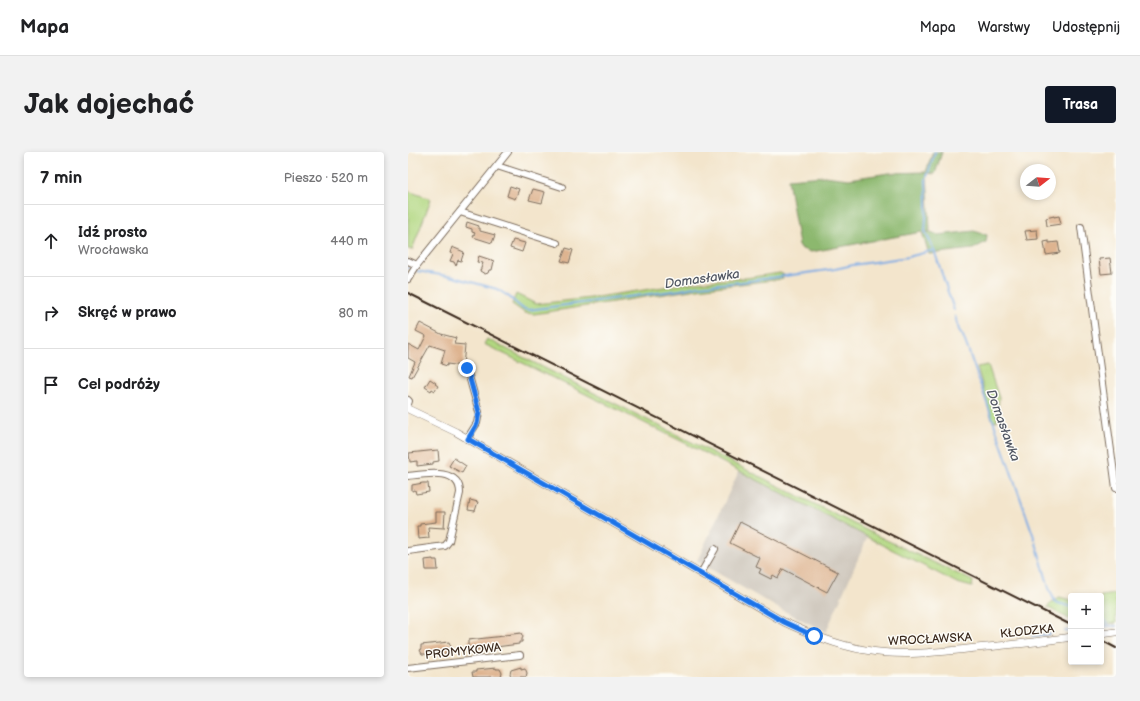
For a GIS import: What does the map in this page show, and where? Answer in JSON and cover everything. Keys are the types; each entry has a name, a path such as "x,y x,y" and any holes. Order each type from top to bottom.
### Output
{"main road":[{"name":"WROCŁAWSKA","path":"408,409 468,439 784,622 814,636 842,645 893,654 986,647"},
{"path":"1104,634 1116,632"},
{"name":"KŁODZKA","path":"986,647 1068,637"}],"street":[{"path":"408,279 417,265 508,152"},
{"path":"497,166 562,187"},
{"path":"460,212 557,243"},
{"path":"1081,227 1116,488"},
{"path":"408,261 417,265"},
{"path":"467,368 479,412 477,424 468,439"},
{"path":"408,400 408,404"},
{"path":"408,476 442,473 457,482 460,486 460,493 449,541 445,546 408,551"},
{"path":"701,574 715,549"},
{"name":"PROMYKOWA","path":"408,668 520,655"}],"shaded area":[{"path":"748,470 805,504 868,536 826,632 776,607 697,561 739,471 743,473"}],"green space":[{"path":"933,152 942,152 935,174 927,173 930,231 926,232 931,232 938,235 974,231 987,235 986,242 973,249 929,254 922,232 811,252 802,249 799,245 788,179 824,176 849,179 889,173 926,172"},
{"path":"408,191 431,199 412,250 408,249"},
{"path":"780,273 784,275 782,279 697,289 534,314 525,313 512,304 516,294 536,304 591,298 697,282 746,278"},
{"path":"487,339 878,536 973,581 972,587 957,583 679,440 484,344"},
{"path":"988,365 999,398 997,421 993,422 977,367"},
{"path":"1116,594 1116,623 1104,625 1104,596"},
{"path":"1059,597 1068,599 1068,618 1047,607"}],"building":[{"path":"510,186 519,189 515,199 507,196"},
{"path":"533,189 545,192 542,203 529,200"},
{"path":"1059,216 1061,224 1047,226 1046,218"},
{"path":"467,222 479,226 478,228 480,228 480,231 495,235 492,243 473,237 475,233 472,232 472,229 466,227"},
{"path":"1037,230 1038,239 1027,240 1025,231"},
{"path":"513,240 525,243 522,252 510,248"},
{"path":"1049,241 1049,243 1058,242 1060,253 1046,255 1044,242"},
{"path":"452,247 464,252 461,261 458,260 456,266 454,262 450,261 453,254 450,253"},
{"path":"566,248 573,250 569,263 561,261"},
{"path":"479,256 494,261 492,270 489,270 488,273 485,274 480,271 483,263 477,262"},
{"path":"1110,258 1112,273 1101,274 1099,259"},
{"path":"420,323 441,334 456,338 454,344 465,345 463,366 447,364 447,366 441,364 445,350 430,345 412,377 409,376 415,362 408,358 408,344 419,350 426,336 416,331"},
{"path":"430,379 438,386 435,391 432,389 431,391 425,387"},
{"path":"438,450 439,461 433,462 433,464 417,466 417,461 410,462 409,453"},
{"path":"454,458 466,466 462,473 449,466"},
{"path":"428,483 429,492 416,494 415,490 412,491 412,485"},
{"path":"470,500 478,502 475,511 468,510"},
{"path":"436,512 445,512 444,528 428,527 429,538 418,539 417,526 420,526 420,524 436,522"},
{"path":"740,522 838,572 827,592 783,569 778,578 773,575 771,579 759,573 761,569 756,567 760,558 730,543"},
{"path":"425,560 437,560 438,570 426,570"},
{"path":"521,633 523,637 522,642 519,642 519,644 473,650 470,649 468,645 468,640"},
{"path":"449,642 451,647 450,651 446,653 426,655 422,654 420,650 421,645"},
{"path":"521,667 521,669 525,668 527,673 526,677 512,677 510,674 511,670"},
{"path":"500,669 502,673 501,677 473,677 472,672 476,672 476,670"}],"waterway":[{"path":"935,152 926,180 927,205 925,231 934,250 954,310"},
{"name":"Domasławka","path":"417,271 453,277 497,289 522,308 528,310 680,290 697,286 741,282 835,269 908,257 934,250"},
{"name":"Domasławka","path":"955,316 1035,540"},
{"name":"Domasławka","path":"1036,543 1049,588 1055,602 1068,606"},
{"name":"Domasławka","path":"1104,620 1109,626 1116,626"},
{"name":"Domasławka","path":"1104,627 1109,626"},
{"path":"1032,636 1050,634"}],"railway":[{"path":"408,293 1068,623"},
{"path":"1104,642 1116,648"}],"route":[{"path":"467,368 470,386 479,412 477,424 468,439 754,605 784,622 814,636"}]}
